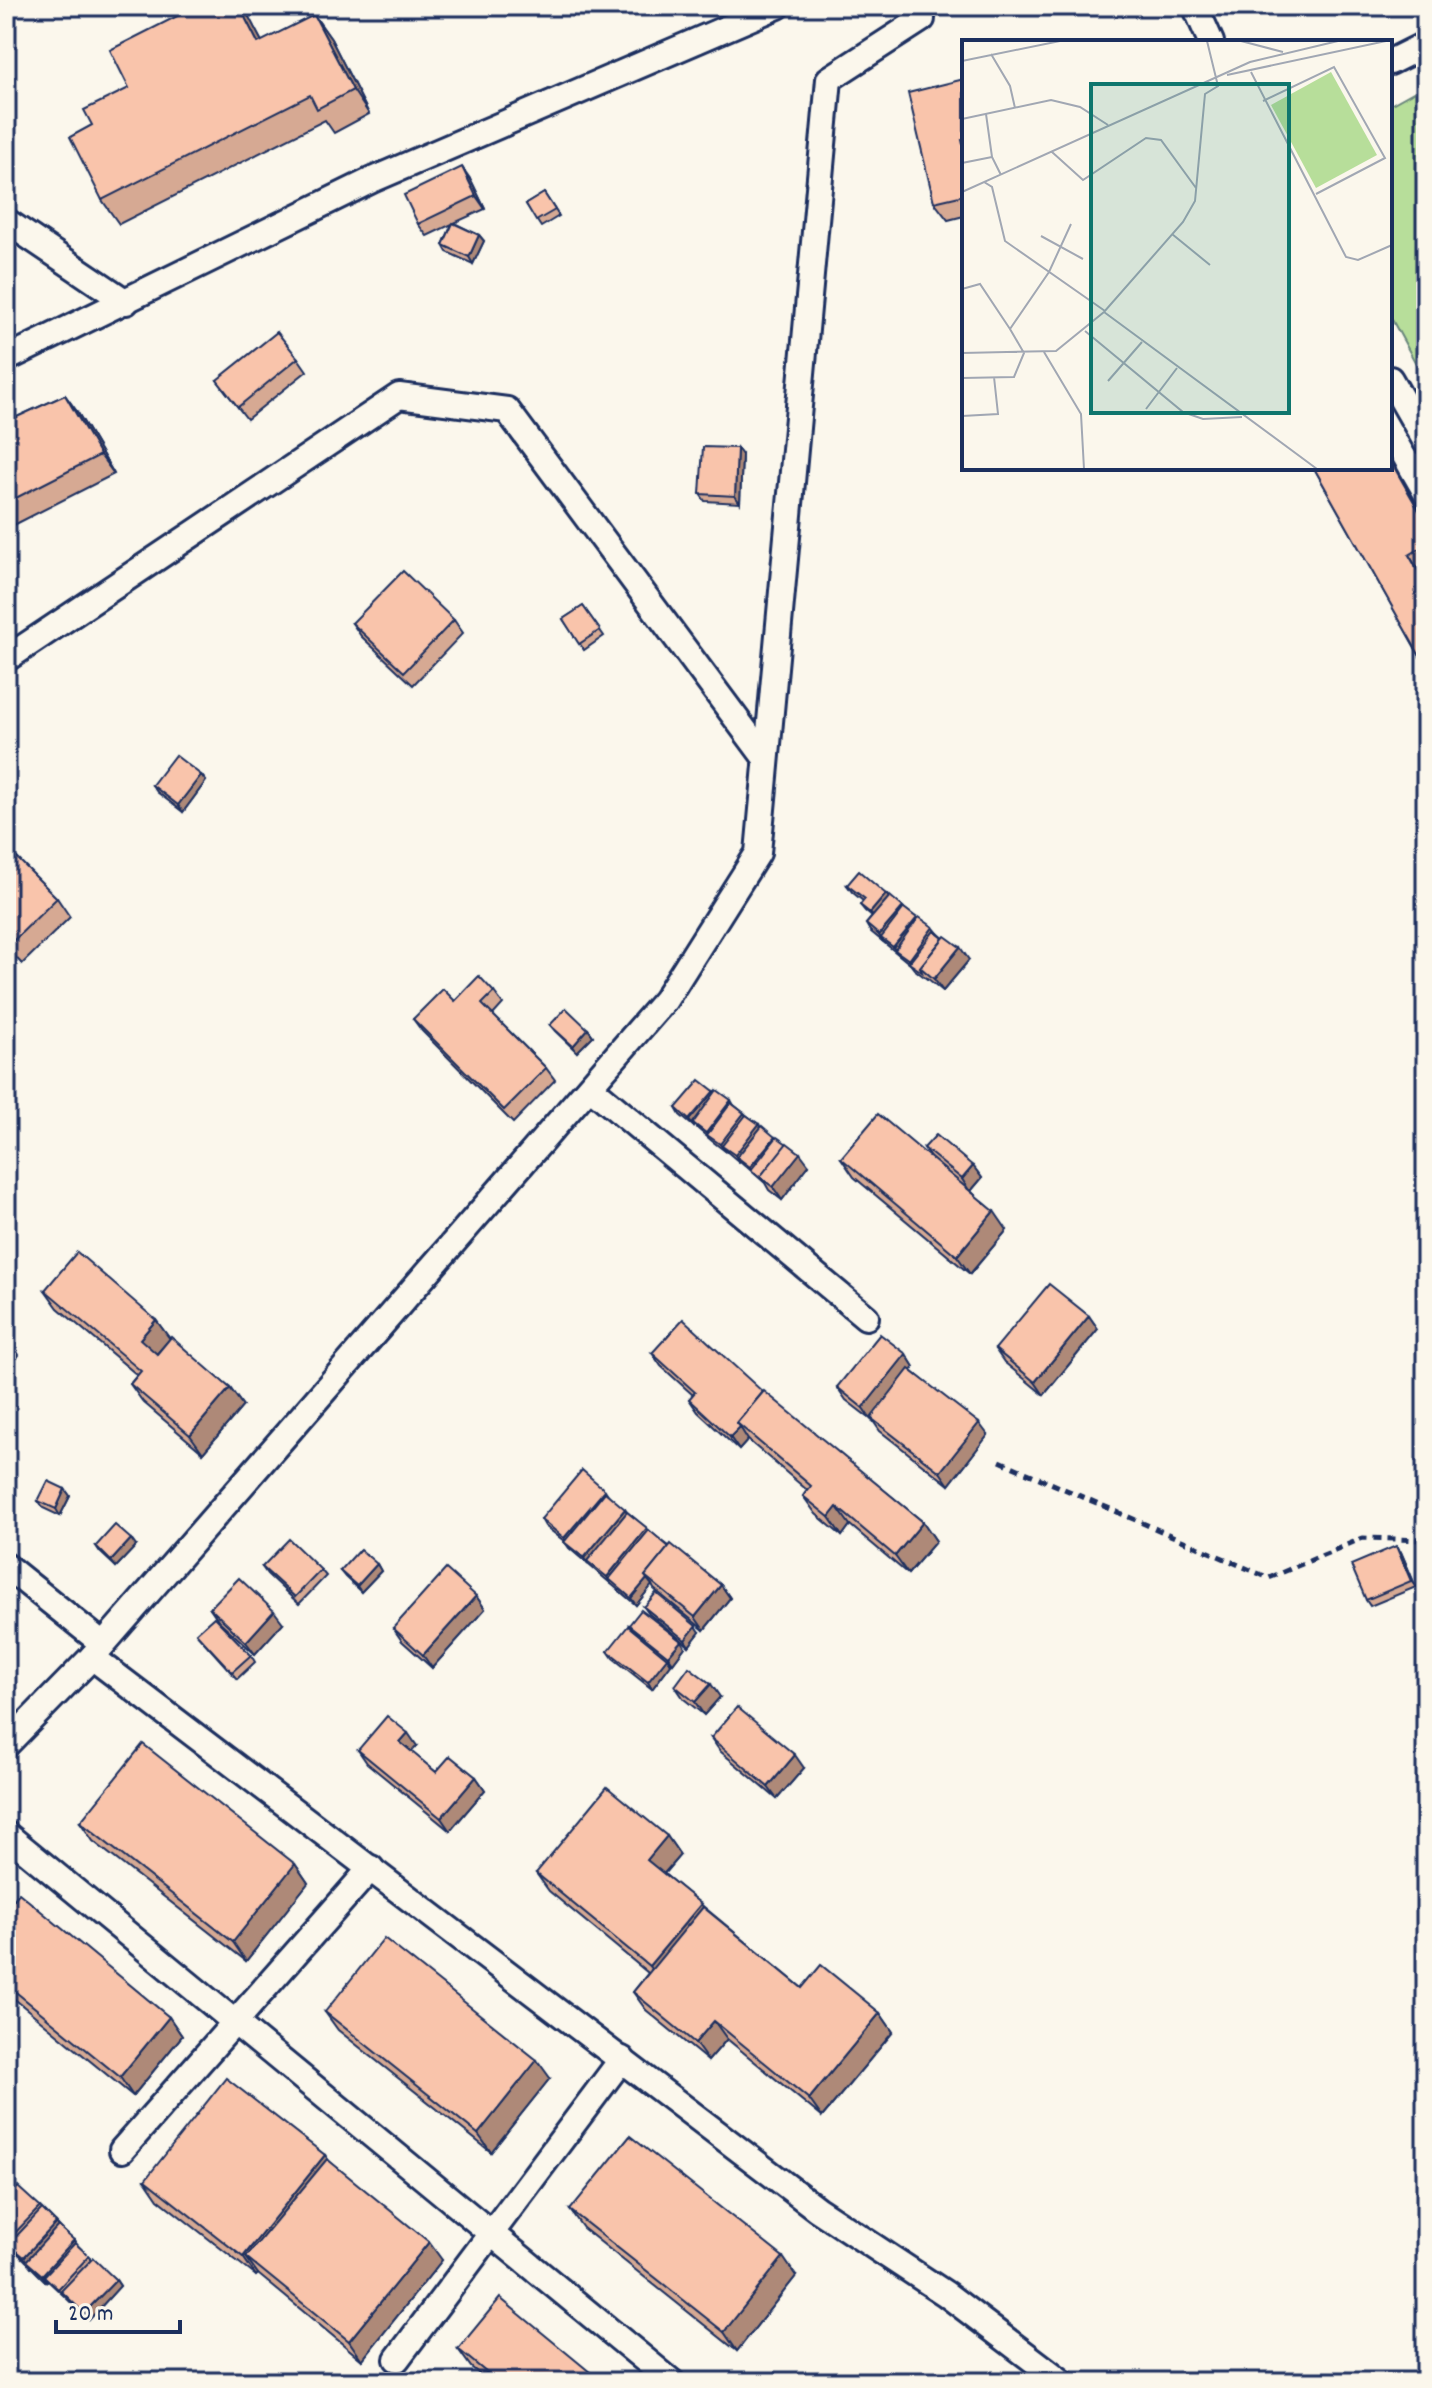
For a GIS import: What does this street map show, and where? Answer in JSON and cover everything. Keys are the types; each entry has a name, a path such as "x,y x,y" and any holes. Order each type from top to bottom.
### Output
{"lane":[{"path":"6,359 372,180 778,6"},
{"path":"6,1745 98,1651 665,1000 758,853 764,756 829,79 922,19 922,6"},
{"path":"1195,6 1210,40"},
{"path":"1392,61 1426,44"},
{"path":"6,221 126,302"},
{"path":"1392,382 1426,442"},
{"path":"6,659 399,396 507,410 764,756"},
{"path":"590,1087 866,1317"},
{"path":"6,1566 98,1651 371,1868 817,2209 946,2294 1062,2382"},
{"path":"6,1834 672,2382"},
{"path":"122,2150 371,1868"},
{"path":"397,2359 622,2059"}],"path":[{"path":"1000,1461 1269,1578 1363,1538 1426,1540"}],"green space":[{"path":"1426,85 1426,382 1392,320 1392,104"}],"building":[{"path":"197,6 239,6 258,43 314,15 353,90 317,109 310,95 102,200 70,137 92,125 84,110 129,88 110,50"},
{"path":"962,80 962,195 934,202 908,93"},
{"path":"462,167 476,196 418,224 404,195"},
{"path":"544,193 555,210 536,221 526,204"},
{"path":"453,223 479,235 469,257 443,245"},
{"path":"277,332 298,358 238,407 217,380"},
{"path":"65,395 100,455 6,503 6,422"},
{"path":"703,447 737,448 735,496 700,494"},
{"path":"1392,464 1426,523 1426,545 1409,555 1426,585 1426,667 1315,470 1392,470"},
{"path":"403,571 454,620 404,672 352,623"},
{"path":"583,606 600,630 579,644 563,619"},
{"path":"175,755 201,775 178,805 152,785"},
{"path":"6,847 57,898 9,945 6,942"},
{"path":"859,871 886,894 870,913 860,905 865,899 847,885"},
{"path":"890,896 903,907 879,935 866,924"},
{"path":"904,908 917,918 893,947 881,938"},
{"path":"919,917 933,927 909,960 895,950"},
{"path":"934,931 943,938 920,967 922,972 909,963"},
{"path":"945,936 960,947 934,979 920,967"},
{"path":"479,976 494,992 482,1004 546,1068 504,1110 413,1019 443,989 455,1001"},
{"path":"566,1008 588,1029 573,1046 550,1025"},
{"path":"700,1080 714,1091 689,1120 676,1108"},
{"path":"717,1090 731,1100 706,1133 693,1123"},
{"path":"731,1103 744,1113 720,1144 707,1135"},
{"path":"878,1114 994,1211 957,1256 841,1158"},
{"path":"746,1115 759,1124 735,1155 722,1146"},
{"path":"762,1126 775,1137 750,1167 737,1157"},
{"path":"936,1135 973,1166 962,1179 924,1148"},
{"path":"777,1137 787,1144 760,1177 751,1170"},
{"path":"787,1143 800,1153 773,1187 760,1177"},
{"path":"77,1252 156,1320 140,1339 157,1354 171,1337 230,1388 190,1435 130,1384 141,1371 45,1290"},
{"path":"1049,1284 1089,1316 1035,1382 995,1349"},
{"path":"683,1319 763,1392 737,1423 740,1427 730,1437 689,1399 695,1392 652,1353"},
{"path":"880,1334 906,1354 863,1408 837,1387"},
{"path":"6,1342 15,1348 6,1360"},
{"path":"909,1369 979,1423 940,1472 871,1418"},
{"path":"764,1391 923,1522 895,1556 837,1507 829,1517 803,1496 811,1486 737,1423"},
{"path":"582,1470 605,1490 564,1538 541,1519"},
{"path":"48,1481 65,1489 56,1509 38,1501"},
{"path":"605,1492 625,1509 584,1558 564,1542"},
{"path":"627,1512 647,1528 607,1577 587,1561"},
{"path":"115,1525 131,1539 111,1561 96,1546"},
{"path":"649,1530 669,1547 631,1598 609,1579"},
{"path":"289,1539 321,1570 295,1597 262,1567"},
{"path":"671,1544 721,1585 695,1617 645,1576"},
{"path":"1396,1546 1411,1581 1366,1600 1351,1565"},
{"path":"360,1549 377,1564 357,1586 340,1571"},
{"path":"446,1569 476,1596 423,1655 393,1628"},
{"path":"239,1578 274,1611 246,1642 210,1608"},
{"path":"656,1593 696,1626 685,1640 644,1607"},
{"path":"641,1610 681,1641 668,1656 629,1625"},
{"path":"214,1617 251,1655 232,1672 196,1633"},
{"path":"628,1626 667,1658 648,1682 608,1651"},
{"path":"689,1667 711,1684 695,1702 675,1686"},
{"path":"737,1707 795,1755 768,1787 711,1738"},
{"path":"387,1716 408,1733 400,1742 436,1772 450,1756 476,1777 441,1818 358,1750"},
{"path":"143,1744 295,1864 233,1942 80,1822"},
{"path":"607,1787 667,1836 647,1860 701,1904 649,1966 536,1873"},
{"path":"19,1893 169,2017 120,2077 6,1984 6,1909"},
{"path":"703,1907 802,1988 821,1965 880,2013 809,2099 714,2021 695,2043 633,1992"},
{"path":"384,1938 537,2060 478,2134 325,2012"},
{"path":"226,2078 325,2155 243,2257 145,2180"},
{"path":"630,2136 783,2257 724,2332 570,2210"},
{"path":"327,2159 429,2242 349,2341 246,2257"},
{"path":"18,2187 40,2207 7,2241 6,2199"},
{"path":"42,2209 56,2223 24,2257 9,2244"},
{"path":"58,2226 74,2240 42,2275 26,2261"},
{"path":"75,2243 89,2256 58,2289 44,2276"},
{"path":"93,2258 116,2280 84,2313 61,2291"},
{"path":"500,2298 602,2382 498,2382 458,2349"}]}
